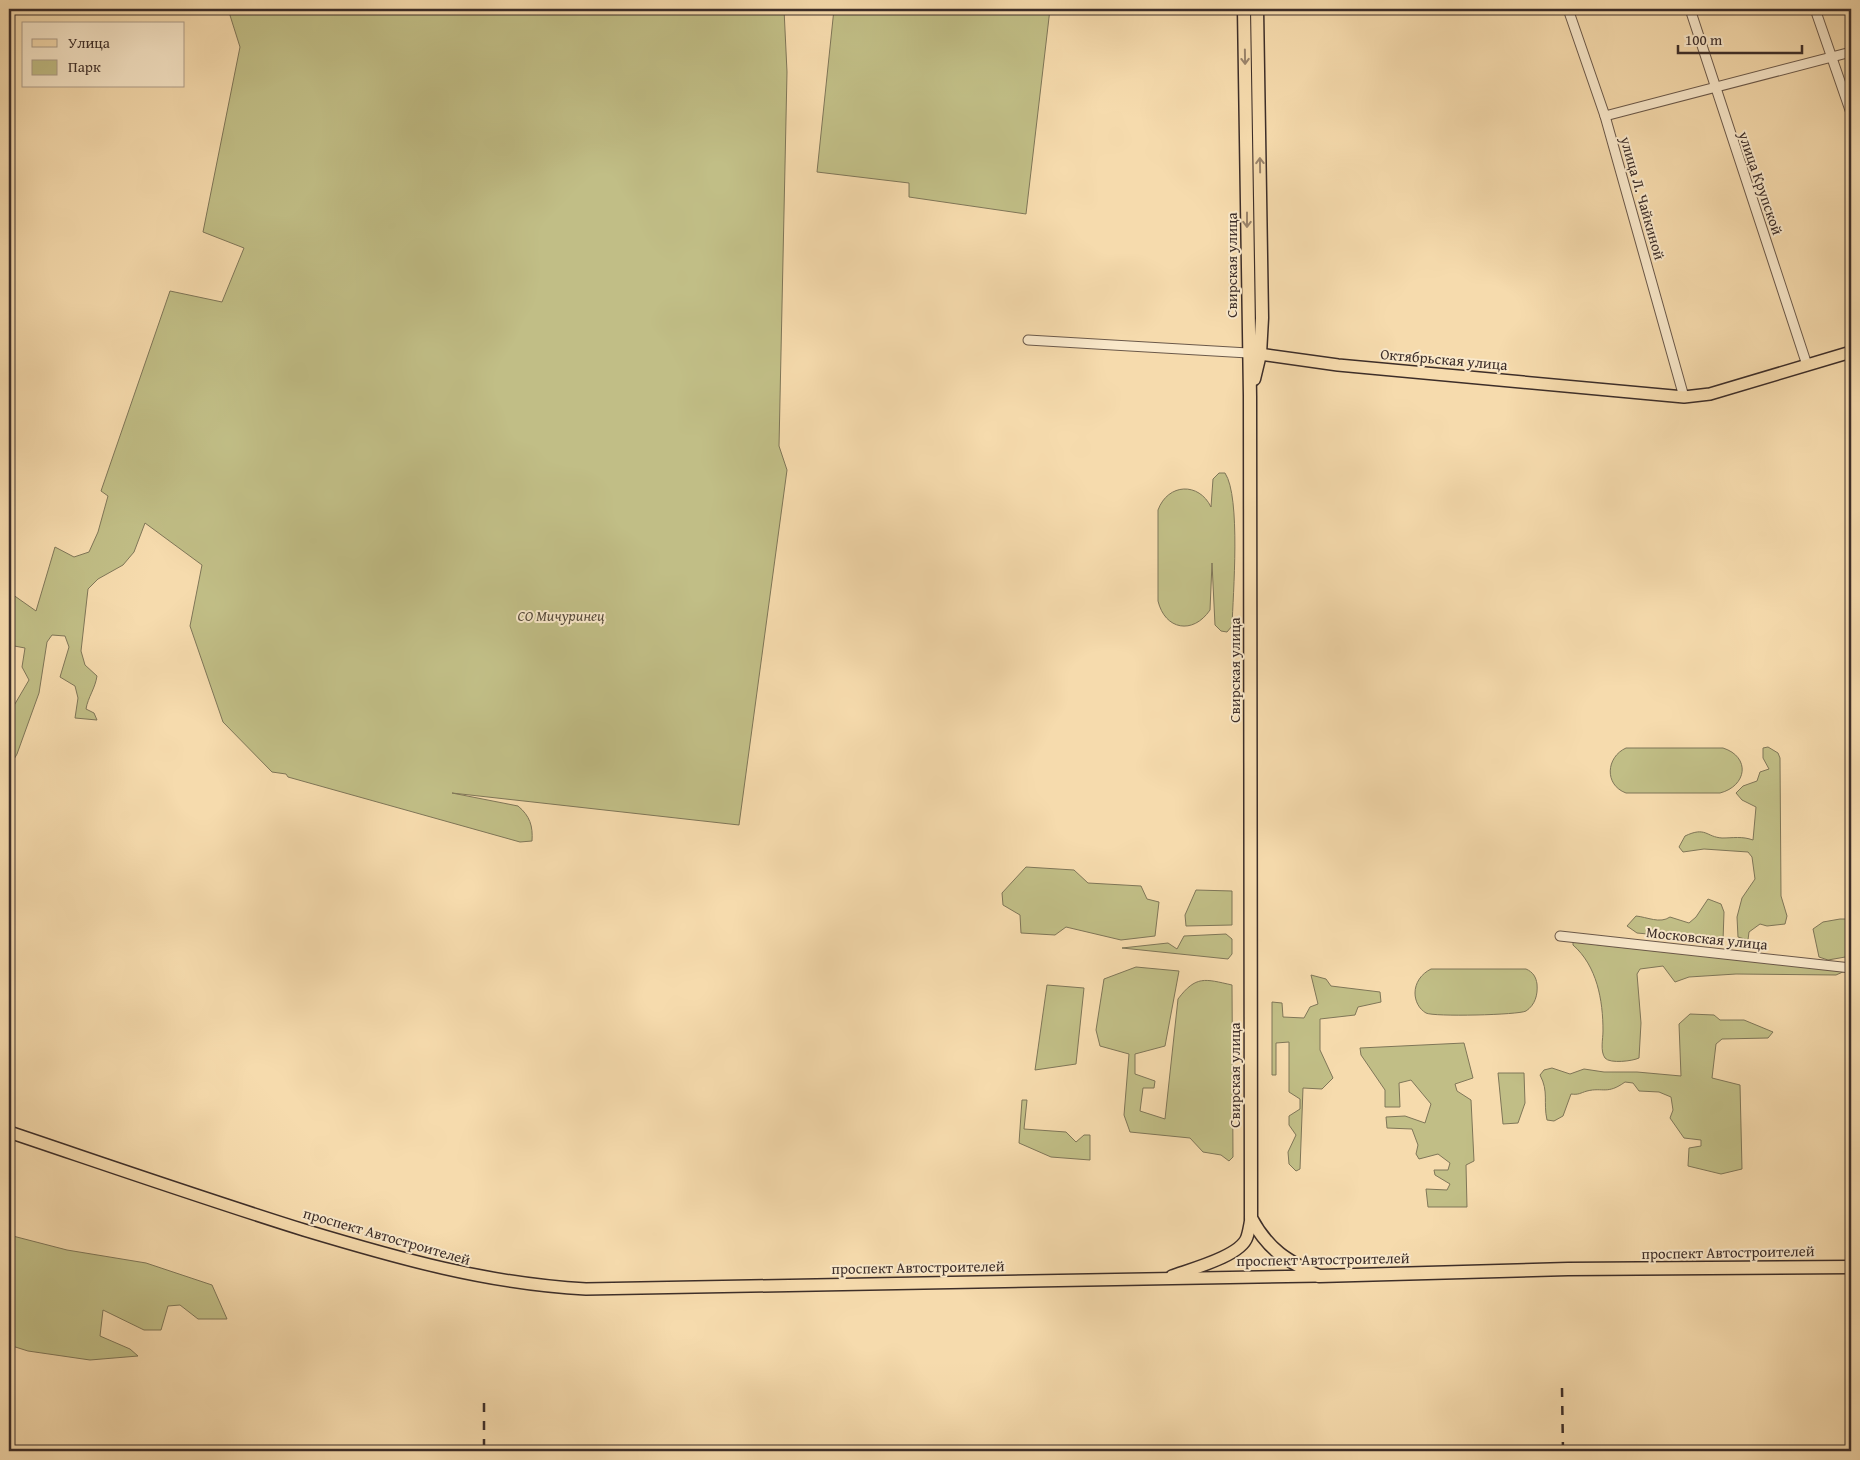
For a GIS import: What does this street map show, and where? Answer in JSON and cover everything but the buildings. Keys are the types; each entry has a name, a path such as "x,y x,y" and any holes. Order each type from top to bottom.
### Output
{"highway":[{"name":"Свирская улица","path":"1244,9 1254,353 1250,396 1251,1218"},
{"name":"Свирская улица","path":"1254,353 1262,318 1256,9"},
{"path":"1251,1218 1267,1243 1282,1258 1319,1276"},
{"name":"проспект Автостроителей","path":"1319,1276 1568,1269 1851,1267"}],"main road":[{"name":"Октябрьская улица","path":"1254,353 1338,366 1490,378 1632,394 1684,397 1710,394 1851,352"},
{"name":"проспект Автостроителей","path":"9,1132 240,1210 357,1246 418,1264 478,1278 522,1284 563,1288 605,1289 1319,1276"},
{"name":"Свирская улица","path":"1165,1279 1227,1255 1239,1248 1247,1239 1251,1218"}],"street":[{"name":"улица Л. Чайкиной","path":"1568,9 1605,116 1684,397"},
{"name":"улица Крупской","path":"1690,9 1807,365"},
{"path":"1816,9 1851,113"},
{"path":"1605,116 1851,52"},
{"name":"Октябрьская улица","path":"1028,340 1254,353"},
{"name":"Московская улица","path":"1560,936 1851,968"}],"green space":[{"name":"СО Мичуринец","path":"228,9 784,9 787,72 779,446 787,470 739,825 452,793 518,806 528,818 532,831 532,841 520,842 288,777 286,774 272,772 223,722 190,626 202,565 145,523 134,552 123,565 98,579 88,589 81,651 85,665 97,676 86,709 94,713 97,720 75,718 78,698 75,686 60,677 69,647 65,636 52,635 47,642 39,693 17,754 9,768 9,714 29,680 22,667 25,648 9,645 9,592 36,611 55,547 74,557 89,552 98,532 108,496 101,491 170,291 222,302 244,248 203,232 240,47"},
{"path":"834,9 1050,9 1026,214 909,197 909,183 817,172"},
{"path":"1219,473 1225,473 1230,485 1235,524 1232,626 1227,632 1221,631 1215,625 1212,563 1210,610 1196,623 1180,626 1173,623 1162,611 1158,601 1158,510 1169,495 1184,489 1199,493 1211,507 1213,479"},
{"path":"1768,747 1778,753 1780,758 1781,896 1787,916 1785,924 1767,926 1760,924 1749,932 1748,940 1738,937 1737,917 1742,898 1755,879 1752,857 1748,852 1704,849 1683,852 1679,847 1685,836 1697,832 1722,838 1753,840 1756,807 1742,800 1736,793 1743,786 1757,781 1760,772 1769,769 1763,758 1763,748"},
{"path":"1626,748 1723,748 1732,752 1738,758 1742,771 1736,784 1720,793 1626,793 1614,784 1610,771 1614,758"},
{"path":"1026,867 1074,870 1088,883 1141,886 1147,899 1159,902 1155,936 1121,940 1066,927 1055,935 1021,933 1020,915 1003,905 1002,893"},
{"path":"1196,890 1232,891 1232,925 1186,926 1185,915"},
{"path":"1708,899 1721,904 1724,912 1723,941 1637,933 1627,926 1636,916 1658,920 1670,917 1689,923 1696,917"},
{"path":"1851,919 1851,956 1828,960 1819,957 1813,929 1823,922"},
{"path":"1226,934 1232,939 1232,954 1228,959 1122,948 1168,943 1177,949 1184,936"},
{"path":"1573,941 1845,971 1836,975 1736,974 1689,977 1675,982 1663,966 1640,969 1637,974 1641,1023 1639,1058 1627,1061 1612,1061 1605,1058 1603,1052 1602,1007 1597,984 1588,963 1573,945"},
{"path":"1136,967 1179,971 1165,1046 1135,1054 1135,1074 1155,1081 1154,1088 1143,1088 1140,1111 1165,1119 1178,999 1184,991 1196,982 1208,980 1232,985 1233,1157 1229,1161 1221,1155 1203,1152 1190,1138 1130,1132 1124,1115 1129,1054 1100,1046 1096,1030 1104,979"},
{"path":"1431,969 1526,969 1536,979 1537,988 1534,1003 1526,1011 1520,1012 1459,1015 1426,1013 1419,1007 1415,996 1415,989 1417,982"},
{"path":"1311,975 1326,979 1331,986 1380,992 1381,1002 1358,1007 1355,1015 1320,1019 1320,1050 1333,1078 1322,1089 1303,1088 1300,1169 1296,1171 1289,1164 1288,1152 1296,1135 1289,1125 1289,1116 1300,1109 1300,1099 1289,1092 1289,1042 1276,1043 1276,1075 1272,1075 1272,1002 1282,1003 1283,1017 1304,1018 1310,1007 1318,1004"},
{"path":"1047,985 1084,988 1076,1064 1035,1070"},
{"path":"1690,1014 1714,1015 1720,1020 1744,1020 1773,1032 1768,1038 1722,1039 1716,1044 1712,1078 1740,1085 1742,1169 1721,1174 1688,1166 1689,1148 1701,1146 1701,1140 1684,1138 1670,1118 1673,1110 1671,1097 1659,1092 1639,1091 1633,1083 1625,1082 1609,1090 1592,1090 1571,1094 1563,1116 1554,1121 1547,1120 1545,1092 1540,1075 1544,1070 1552,1068 1570,1074 1584,1069 1604,1072 1637,1072 1681,1076 1679,1024"},
{"path":"1464,1043 1473,1078 1455,1084 1457,1091 1471,1100 1474,1161 1466,1165 1467,1207 1428,1207 1426,1189 1447,1190 1450,1184 1435,1175 1434,1170 1448,1170 1450,1163 1438,1154 1419,1159 1416,1154 1418,1145 1412,1129 1387,1128 1386,1117 1405,1116 1425,1123 1431,1104 1411,1080 1399,1083 1400,1107 1385,1107 1385,1090 1361,1055 1360,1048"},
{"path":"1498,1073 1524,1073 1525,1103 1518,1123 1503,1124"},
{"path":"1022,1100 1027,1100 1024,1129 1066,1132 1076,1142 1084,1135 1090,1135 1090,1160 1051,1157 1019,1143"},
{"path":"9,1235 67,1250 146,1263 212,1285 227,1319 198,1319 180,1305 168,1306 161,1330 144,1330 103,1310 100,1336 130,1349 138,1356 90,1360 28,1351 9,1345"}],"railway":[{"path":"1562,1388 1563,1451"},
{"path":"484,1403 484,1451"}]}
